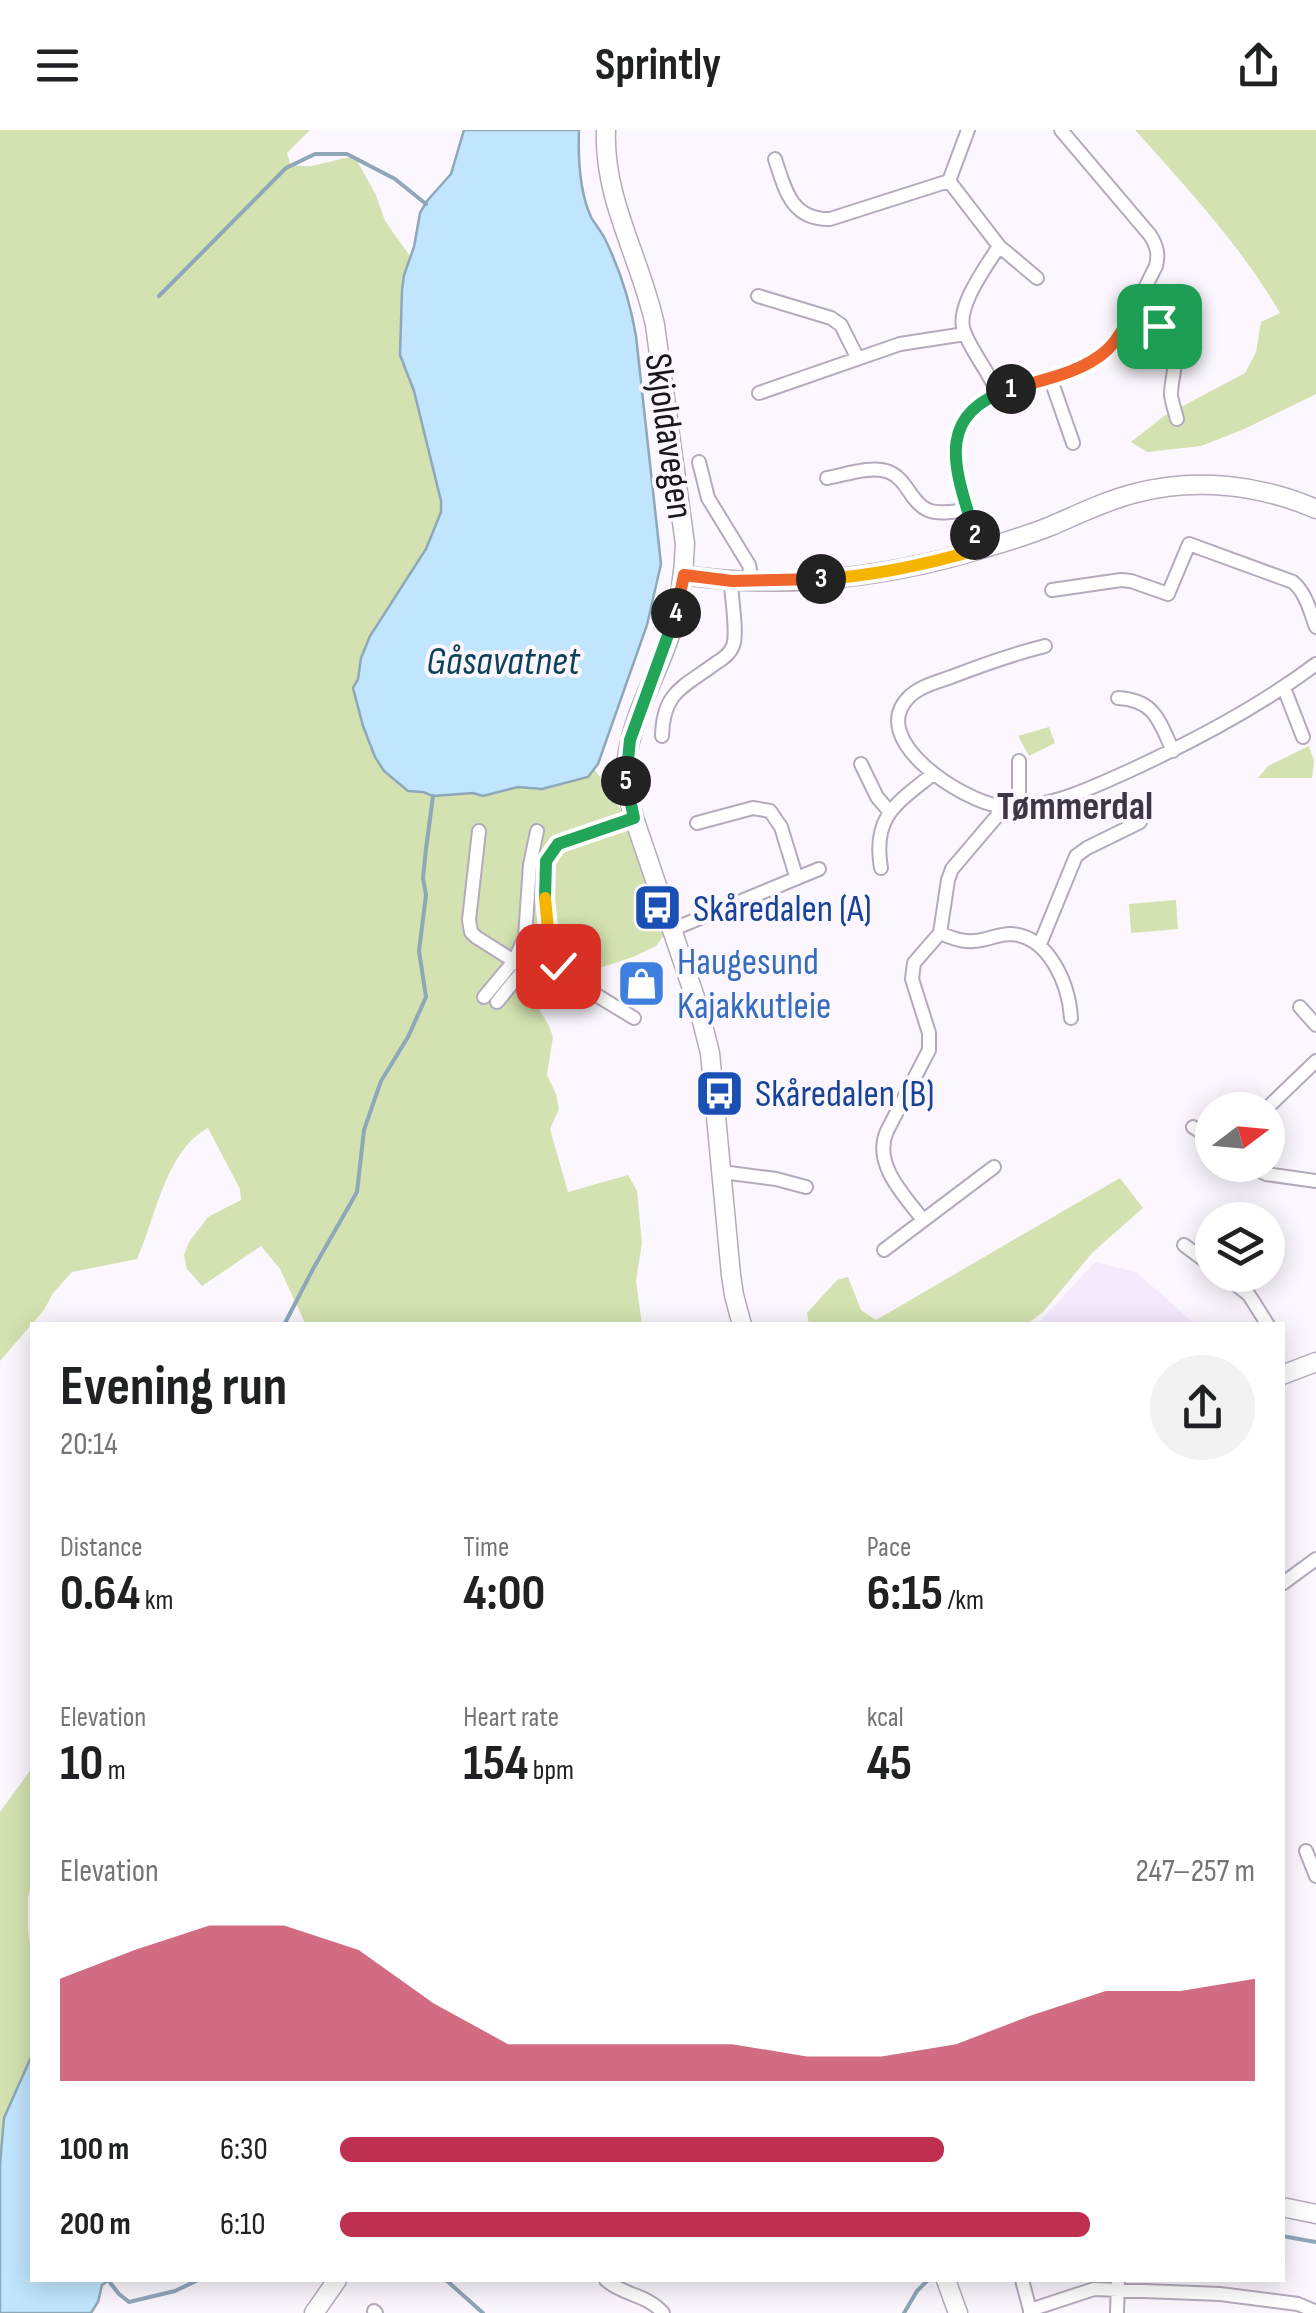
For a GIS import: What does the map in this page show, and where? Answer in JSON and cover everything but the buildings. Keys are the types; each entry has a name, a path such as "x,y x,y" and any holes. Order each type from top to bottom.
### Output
{"main road":[{"name":"Skjoldavegen","path":"606,130 611,189 655,325 683,526 684,575 672,630 630,740 626,787 710,1052 734,1295 741,1322"},
{"path":"684,575 752,581 870,574 980,549 1046,528 1123,496 1156,488 1230,486 1316,509"},
{"path":"1285,1368 1316,1362"},
{"path":"1285,2209 1316,2214"},
{"path":"314,2313 336,2282"},
{"path":"948,2283 958,2313"}],"street":[{"path":"774,159 791,202 805,214 821,219 948,180 968,130"},
{"path":"980,549 955,464 957,435 969,414 998,394 1076,368 1107,350 1130,317 1158,257 1155,242 1060,130"},
{"path":"948,180 999,246 1037,278"},
{"path":"998,394 965,334 962,320 966,302 999,246"},
{"path":"758,296 841,324 857,357"},
{"path":"1130,317 1159,326 1171,345 1175,365 1171,396 1177,419"},
{"path":"759,393 900,344 965,334"},
{"path":"1050,377 1073,443"},
{"name":"Skjoldavegen","path":"699,462 708,498 749,565 752,581"},
{"path":"826,478 886,471 900,478 930,511 968,510"},
{"path":"1052,590 1121,580 1168,594 1189,544 1293,582 1305,597 1316,628"},
{"path":"662,736 662,718 672,695 719,662 734,644 732,581"},
{"path":"1045,646 998,658 912,693 900,712 899,725 902,737 922,765 978,800 1000,806 1049,802 1173,751 1232,720 1316,664"},
{"path":"1284,688 1303,736"},
{"path":"1118,698 1148,706 1173,751"},
{"path":"1018,762 1019,806"},
{"path":"860,764 877,798 889,811"},
{"path":"881,868 882,832 889,811 933,774"},
{"path":"924,1220 891,1175 883,1140 929,1050 929,1033 912,969 918,956 940,933 952,868 997,816 1000,806"},
{"path":"697,823 754,808 770,811 782,827 796,876"},
{"path":"634,818 558,844 550,852 544,874 552,955 566,974 634,1018"},
{"path":"1040,944 1076,856 1140,822"},
{"path":"490,999 519,965 537,830"},
{"path":"478,831 470,926 476,936 519,965"},
{"path":"671,930 818,869"},
{"path":"940,933 966,943 1010,934 1040,944 1070,998 1070,1018"},
{"path":"519,965 552,955"},
{"path":"1300,1007 1316,1025"},
{"path":"1283,1092 1316,1060"},
{"path":"884,1250 994,1167"},
{"path":"722,1172 806,1187"},
{"path":"1285,1177 1316,1181"},
{"path":"1184,1245 1195,1253"},
{"path":"1245,1292 1266,1322"},
{"path":"1285,1582 1316,1559"},
{"path":"1306,1851 1316,1876"},
{"path":"609,2282 624,2292 647,2298 664,2313"},
{"path":"1022,2282 1030,2312 1117,2285 1269,2299 1312,2310"},
{"path":"1117,2285 1117,2313"}],"shaded area":[{"path":"1095,1262 1136,1272 1193,1322 1040,1322"}],"green space":[{"path":"0,130 310,130 287,153 290,163 306,166 355,157 385,221 410,256 404,275 400,354 414,391 441,501 441,512 426,549 370,636 353,689 375,757 433,796 483,796 518,787 542,789 587,777 594,769 638,844 671,926 656,946 545,986 536,995 536,1004 553,1037 547,1075 559,1109 550,1129 568,1192 628,1175 637,1191 642,1243 636,1281 642,1322 305,1322 280,1269 261,1246 202,1286 187,1269 184,1255 189,1242 208,1217 241,1200 240,1189 208,1128 181,1152 163,1187 137,1259 72,1272 0,1361"},
{"path":"1135,130 1316,130 1316,394 1201,446 1147,452 1131,442 1164,416 1245,373 1256,352 1261,322 1280,313 1231,241"},
{"path":"1049,727 1055,743 1029,756 1018,736"},
{"path":"1309,746 1314,761 1312,778 1258,778 1268,766"},
{"path":"1176,900 1178,929 1131,933 1129,904"},
{"path":"1120,1178 1143,1208 1093,1252 1043,1312 1030,1322 808,1322 807,1313 837,1280 848,1277 861,1310 876,1320"},
{"path":"30,1771 30,2119 0,2210 0,1812"}],"water":[{"name":"Gåsavatnet","path":"464,130 579,130 584,196 615,261 634,323 661,564 647,625 598,764 588,777 542,789 518,787 483,796 433,796 408,791 384,771 363,726 353,688 370,636 426,549 441,512 414,391 400,355 402,290 420,213 451,174"},
{"path":"30,2060 30,2282 106,2282 91,2313 0,2313 0,2165 4,2118"}],"waterway":[{"path":"159,296 286,168 315,154 347,154 395,179 426,204"},
{"path":"286,1322 357,1192 364,1130 381,1081 408,1037 426,997 419,951 433,796"},
{"path":"1285,2237 1316,2242"},
{"path":"110,2282 129,2302 175,2291 194,2282"},
{"path":"448,2282 483,2313"},
{"path":"904,2313 926,2282"}],"place":[{"name":"Skåredalen (A)","path":"658,908"},
{"name":"Haugesund Kajakkutleie","path":"642,983"},
{"name":"Skåredalen (B)","path":"720,1093"}],"district":[{"name":"Tømmerdal","path":"1075,805"}],"route":[{"path":"558,966 548,937 546,861 558,844 634,818 626,787 630,740 672,630 684,575 732,581 835,578 951,558 980,549 955,464 957,435 969,414 990,397 1092,360 1107,350 1130,317 1159,326"}]}
